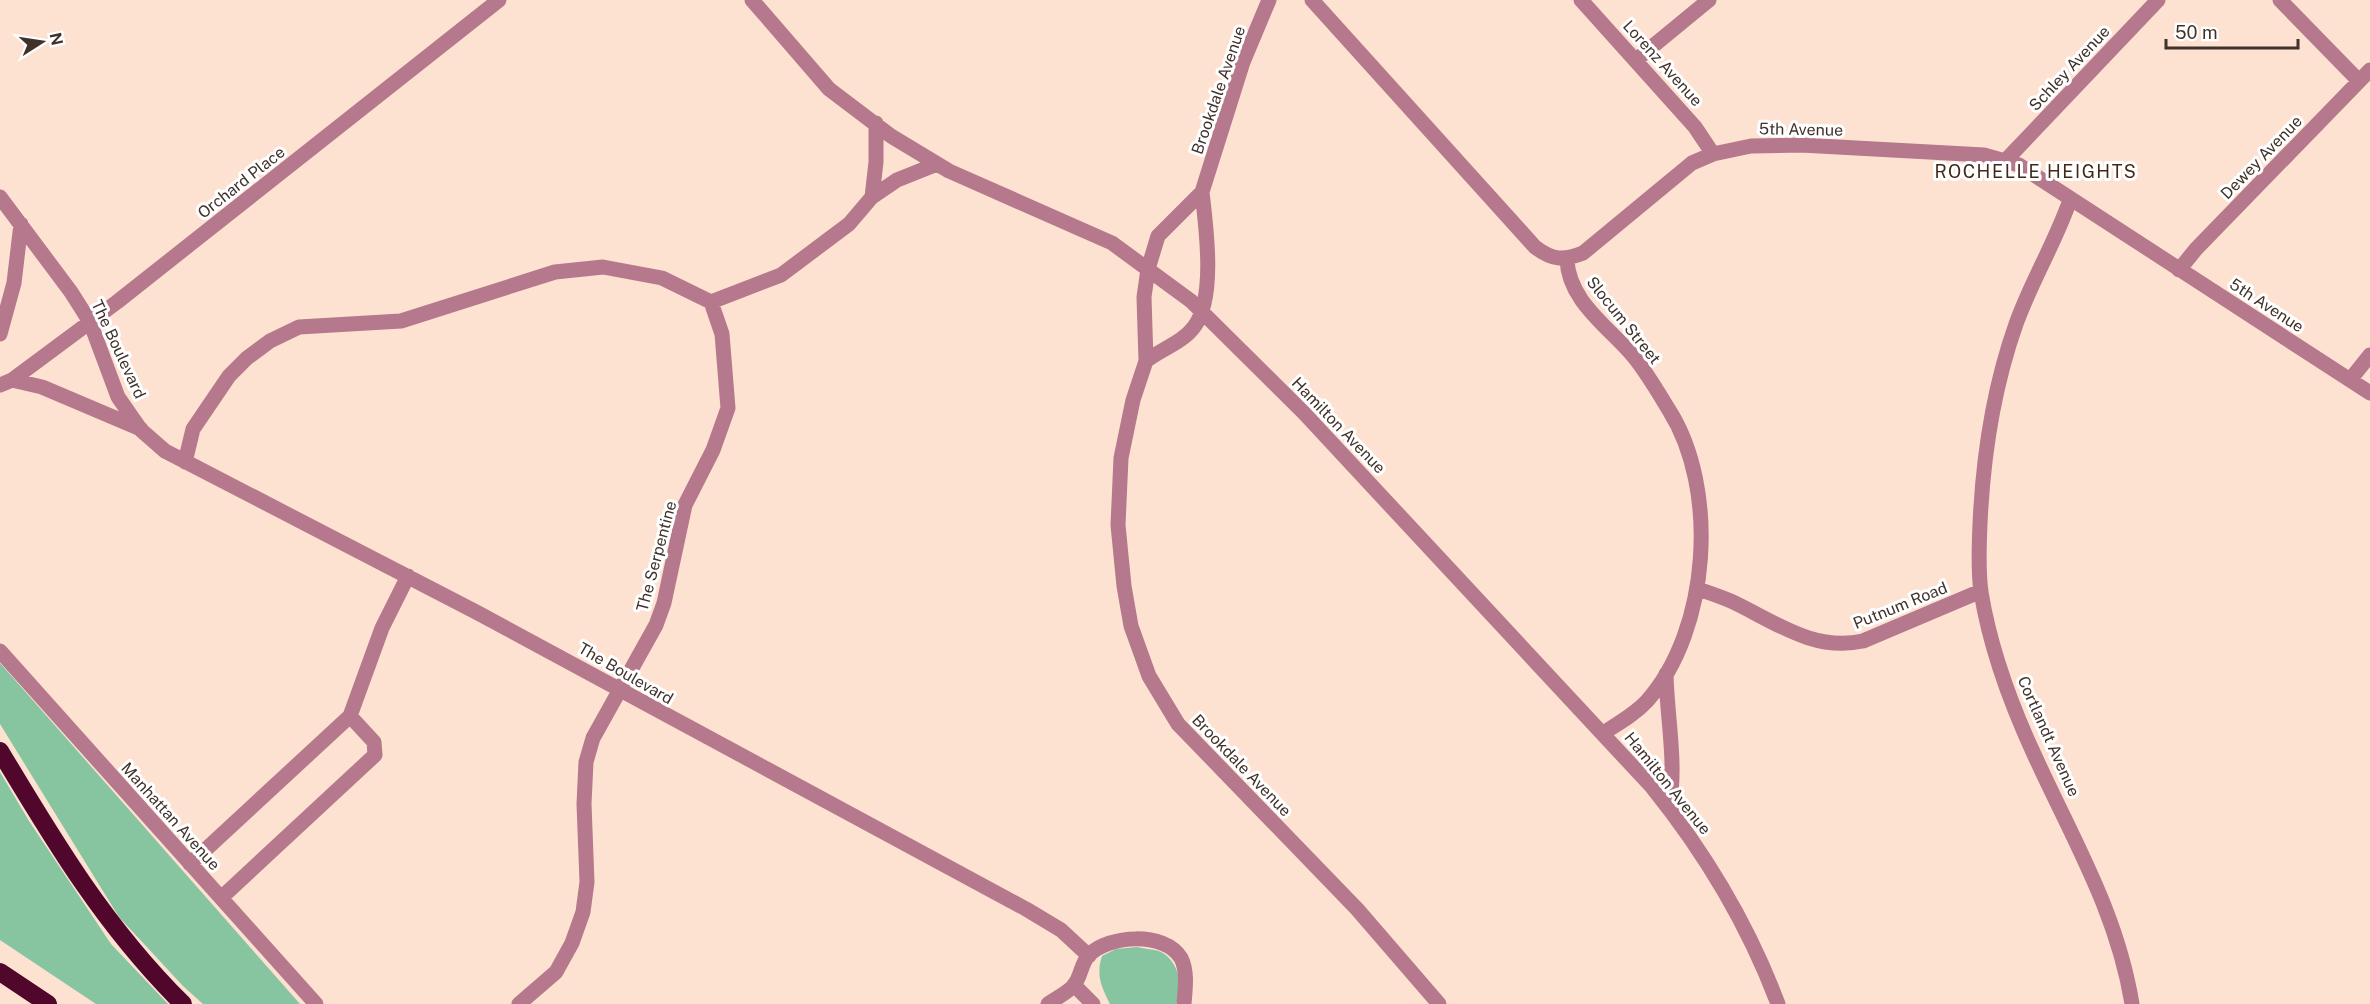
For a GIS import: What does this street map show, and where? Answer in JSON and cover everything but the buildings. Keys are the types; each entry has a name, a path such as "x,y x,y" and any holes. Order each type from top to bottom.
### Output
{"highway":[{"path":"0,751 84,888 137,955 183,1004"},
{"path":"0,972 48,1004"}],"street":[{"name":"Orchard Place","path":"6,383 90,322 499,0"},
{"name":"Hamilton Avenue","path":"752,0 829,89 876,123 937,164 1112,243 1203,312 1304,413 1603,733 1669,808 1686,829 1736,909 1760,957 1778,1004"},
{"name":"Brookdale Avenue","path":"1146,361 1161,349 1182,340 1203,312 1207,274 1202,192 1244,62 1269,0"},
{"path":"1312,0 1535,247 1548,258 1567,259"},
{"name":"Lorenz Avenue","path":"1581,0 1695,127 1713,154"},
{"path":"1636,60 1709,0"},
{"name":"Schley Avenue","path":"2006,160 2158,0"},
{"path":"2280,0 2359,81"},
{"name":"Dewey Avenue","path":"2179,270 2196,249 2370,70"},
{"path":"872,197 876,162 876,123"},
{"name":"5th Avenue","path":"1567,259 1583,253 1602,239 1692,163 1713,154 1751,146 1800,145 1956,152 2006,160 2370,393"},
{"path":"185,462 193,429 229,376 247,358 270,341 299,327 401,321 555,272 603,267 662,278 711,302 744,291 788,270 849,224 872,197 897,180 937,164"},
{"name":"Brookdale Avenue","path":"1202,192 1158,236 1148,269 1144,297 1146,361 1133,400 1121,458 1118,525 1131,626 1149,676 1178,724 1356,909 1439,1004"},
{"name":"The Boulevard","path":"0,197 71,292 90,322 118,397 141,430 165,451 408,576 622,690 667,718 1026,909 1061,930 1089,956"},
{"name":"Cortlandt Avenue","path":"2070,200 2016,324 1995,389 1981,495 1981,591 2003,679 2033,752 2093,878 2117,936 2126,964 2132,1004"},
{"path":"0,334 14,283 21,224"},
{"name":"Slocum Street","path":"1567,259 1567,274 1574,291 1635,358 1681,429 1695,480 1700,517 1698,589 1684,636 1666,674 1647,700 1626,719 1603,733"},
{"name":"The Serpentine","path":"519,1004 556,972 572,944 583,912 587,882 584,804 586,762 593,738 622,690 632,665 656,625 664,603 685,505 713,450 728,408 727,372 722,334 711,302"},
{"path":"2350,380 2370,355"},
{"name":"The Boulevard","path":"6,383 42,387 141,430"},
{"path":"190,864 350,716 382,628 408,576"},
{"name":"Putnum Road","path":"1698,589 1732,601 1786,631 1818,641 1846,645 1863,641 1981,591"},
{"name":"Manhattan Avenue","path":"0,651 316,1004"},
{"name":"Slocum Street","path":"1666,674 1666,707 1673,762 1669,808"},
{"path":"221,898 375,755 374,742 350,716"},
{"path":"1048,1004 1074,985 1089,956 1113,943 1147,938 1167,945 1181,958 1186,982 1184,1004"},
{"path":"1074,985 1093,1004"}],"green space":[{"path":"0,663 300,1004 203,1004 183,986 119,917 0,724"},
{"path":"0,772 29,821 111,944 168,1004 96,1004 0,940"},
{"path":"1137,947 1161,952 1172,962 1180,983 1176,1004 1110,1004 1100,980 1099,969 1102,956 1116,949"}],"district":[{"name":"ROCHELLE HEIGHTS","path":"2036,172"}]}
